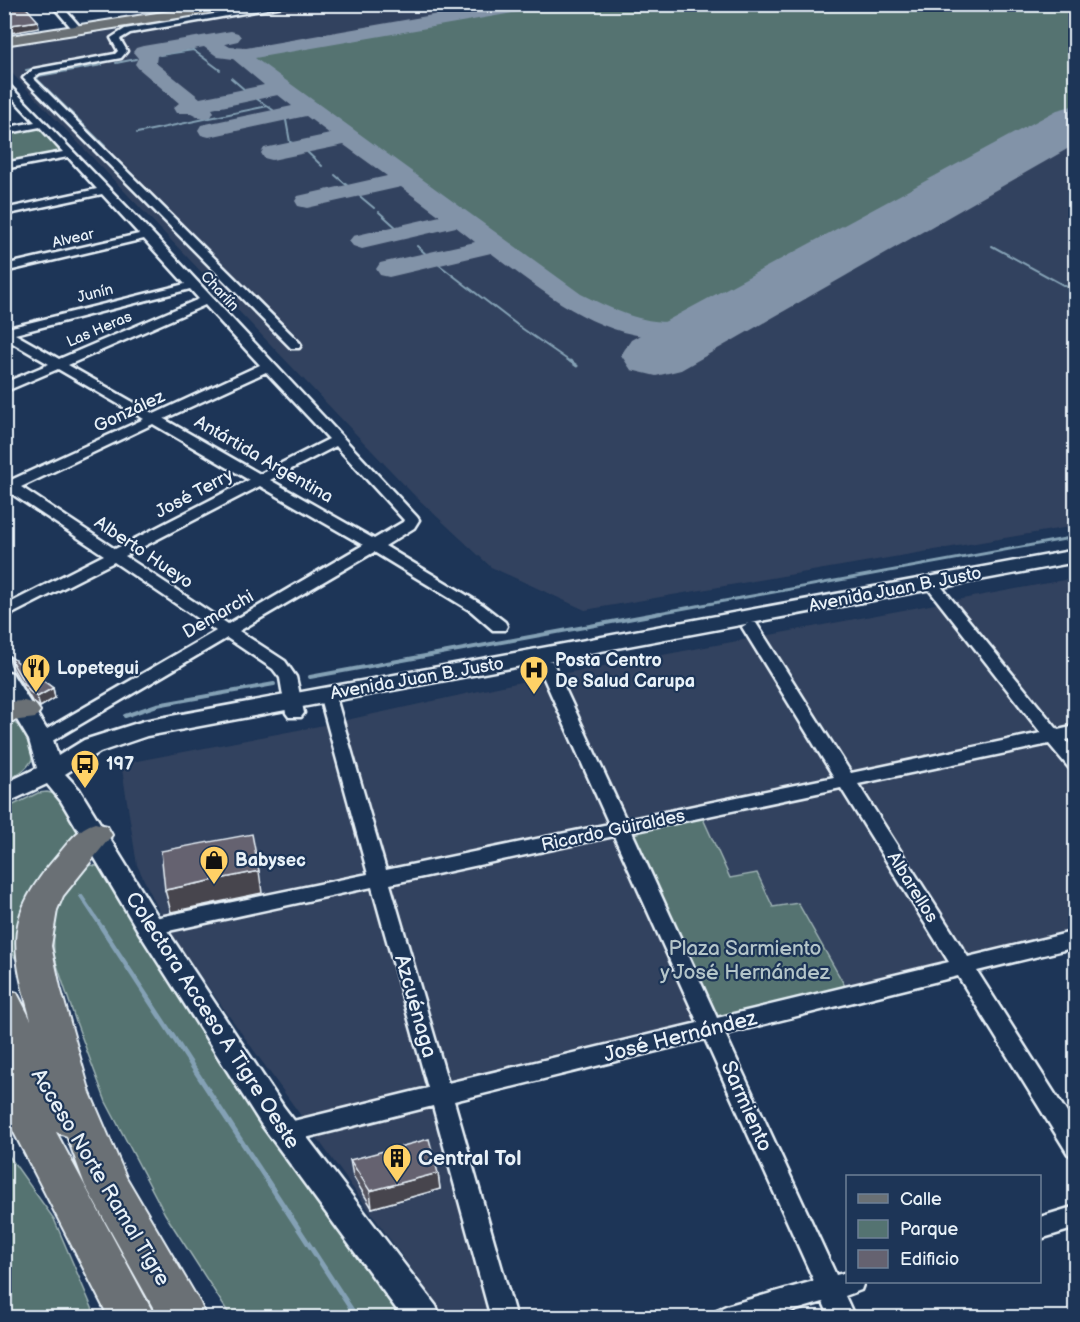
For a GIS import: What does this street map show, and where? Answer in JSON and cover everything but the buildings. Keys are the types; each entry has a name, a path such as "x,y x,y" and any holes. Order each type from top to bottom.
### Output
{"highway":[{"path":"95,835 49,889 39,910 33,946 41,987 70,1093 110,1190"},
{"name":"Acceso Norte Ramal Tigre","path":"4,1004 26,1050 184,1317"},
{"name":"Acceso Norte Ramal Tigre","path":"4,1072 100,1258 134,1317"},
{"path":"4,1119 67,1193"},
{"path":"100,1258 118,1317"},
{"path":"158,1274 192,1317"}],"main road":[{"path":"77,29 179,8 219,4"},
{"path":"4,39 242,4"},
{"name":"Avenida Juan B. Justo","path":"329,700 546,665 750,627 1076,556"},
{"name":"Avenida Juan B. Justo","path":"4,795 50,772 138,743 294,707 934,588 1076,566"},
{"name":"Colectora Acceso A Tigre Oeste","path":"4,678 14,712 41,740 50,772 70,795 150,927 285,1133 423,1317"}],"street":[{"path":"55,4 77,29"},
{"path":"292,4 128,31 115,38 123,51 118,56 37,71 28,78 295,345"},
{"name":"Charlín","path":"4,83 10,96 42,124 105,190 412,520"},
{"path":"4,131 42,124"},
{"path":"4,166 70,154"},
{"path":"4,212 105,190"},
{"name":"Alvear","path":"4,269 147,236"},
{"name":"Junín","path":"5,333 194,285"},
{"name":"Las Heras","path":"4,388 207,300"},
{"name":"Antártida Argentina","path":"5,333 374,545 477,608 499,626"},
{"name":"González","path":"6,485 268,366"},
{"name":"José Terry","path":"4,613 337,440"},
{"name":"Alberto Hueyo","path":"6,485 228,631 286,672 294,707"},
{"name":"Demarchi","path":"41,740 409,525 412,520"},
{"path":"934,588 1076,765"},
{"name":"Albarellos","path":"750,627 1076,1147"},
{"name":"Sarmiento","path":"546,665 712,1029 841,1285 843,1317"},
{"name":"Azcuénaga","path":"329,700 504,1317"},
{"name":"Ricardo Güiraldes","path":"150,927 1076,732"},
{"name":"José Hernández","path":"285,1133 1076,939"},
{"path":"1041,1228 1076,1217"},
{"path":"726,1317 841,1285"}],"shaded area":[{"path":"266,4 1075,5 1075,526 585,610 491,567 414,495 5,66 4,44"},
{"path":"1075,578 1075,929 425,1087 489,1317 446,1317 170,934 137,865 122,769 132,762 319,726 539,678"}],"green space":[{"path":"546,4 1075,5 1075,107 690,319 657,323 609,312 565,289 250,57"},
{"path":"41,127 63,153 5,164 5,132"},
{"path":"4,718 20,728 34,754 26,767 5,781"},
{"path":"47,792 59,795 82,836 45,887 40,1002 5,940 5,809 38,793"},
{"name":"Plaza Sarmiento y José Hernández","path":"700,812 730,878 757,873 773,907 798,903 850,995 712,1029 619,828"},
{"path":"91,865 101,867 419,1317 231,1317 165,1214 106,1102 54,956 53,911 77,868"},
{"path":"4,1149 54,1219 96,1317 5,1317"}],"waterway":[{"path":"160,55 193,50 220,70"},
{"path":"116,63 136,59"},
{"path":"26,70 66,63"},
{"path":"102,65 39,76 37,79 105,146"},
{"path":"231,78 245,90"},
{"path":"257,99 267,106"},
{"path":"137,133 267,106"},
{"path":"267,106 273,110"},
{"path":"286,120 290,142 298,145"},
{"path":"304,149 322,166"},
{"path":"335,175 350,188"},
{"path":"356,193 374,208"},
{"path":"379,212 398,229"},
{"path":"417,246 428,256"},
{"path":"992,246 1076,292"},
{"path":"438,264 520,327 572,363"},
{"path":"570,361 577,366"},
{"path":"653,614 1076,537"},
{"path":"310,677 661,613"},
{"path":"125,716 157,705 274,684"},
{"path":"81,896 103,929"},
{"path":"102,928 357,1318"}],"taxiway":[{"path":"246,54 530,4"},
{"path":"195,106 145,64 148,57 143,52 231,37"},
{"path":"208,41 225,53 246,54"},
{"path":"246,54 241,57 281,88"},
{"path":"195,106 281,88"},
{"path":"281,88 571,300 637,327 669,331 708,326"},
{"path":"184,108 195,106"},
{"path":"195,106 203,112"},
{"path":"209,130 309,109"},
{"path":"272,153 348,137"},
{"path":"307,201 405,179"},
{"path":"362,241 459,219"},
{"path":"389,269 494,245"}],"runway":[{"path":"656,355 1076,121"}],"place":[{"name":"Lopetegui","path":"36,694"},
{"name":"Posta Centro De Salud Carupa","path":"534,696"},
{"name":"197","path":"85,790"},
{"name":"Babysec","path":"214,886"},
{"name":"Central Tol","path":"397,1184"}]}
